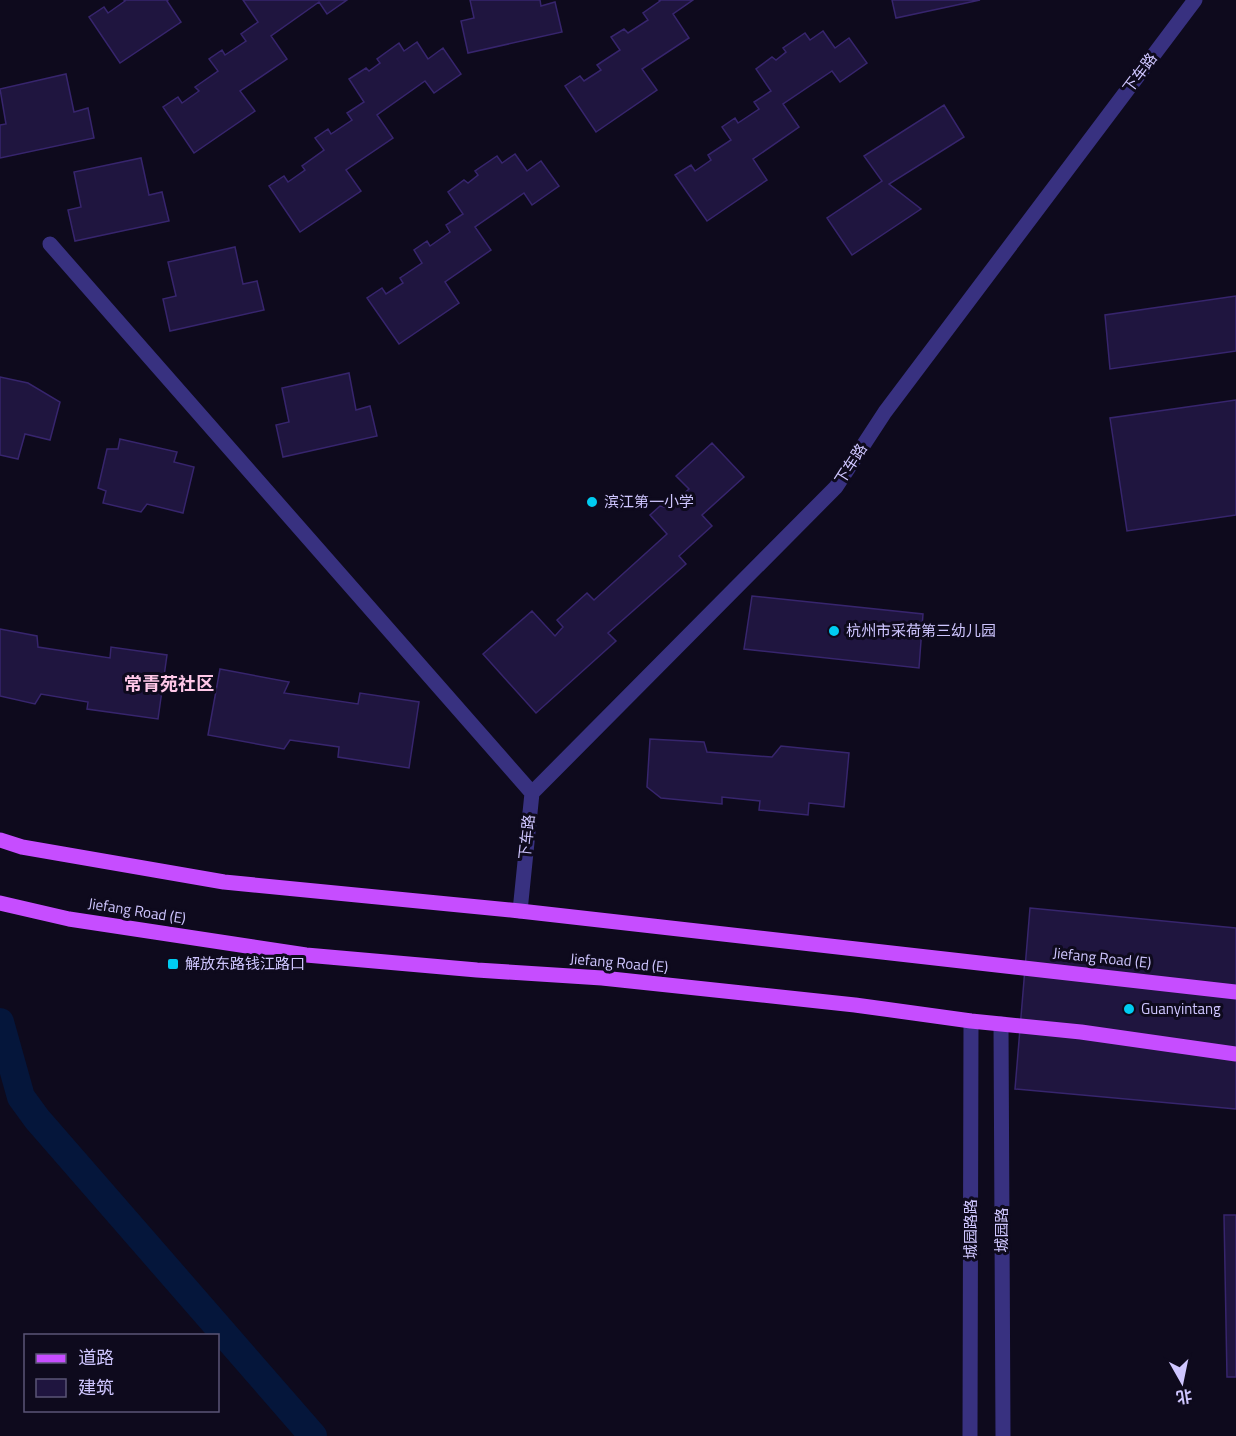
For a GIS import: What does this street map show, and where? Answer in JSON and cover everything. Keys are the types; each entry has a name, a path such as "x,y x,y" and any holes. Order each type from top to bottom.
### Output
{"main road":[{"name":"Jiefang Road (E)","path":"0,840 22,847 225,882 520,911 1236,992"},
{"name":"Jiefang Road (E)","path":"0,903 69,919 306,956 602,978 1081,1032 1236,1054"}],"street":[{"name":"下车路","path":"520,911 532,793 836,487 885,412 1196,0"},
{"path":"50,244 532,793"},
{"name":"城园路路","path":"970,1436 972,1021"},
{"name":"城园路","path":"1001,1024 1003,1436"}],"building":[{"path":"124,0 168,0 181,22 120,63 89,17 104,7 108,13"},
{"path":"243,0 347,0 327,14 319,2 271,36 287,59 240,91 255,111 194,153 163,107 178,97 182,103 199,91 195,87 218,71 209,59 222,50 225,55 246,41 241,34 258,22"},
{"path":"470,0 540,0 541,6 555,2 562,32 468,53 461,21 474,18"},
{"path":"659,0 693,0 673,14 689,38 642,69 657,90 596,132 565,86 580,76 584,81 601,70 597,65 620,50 611,37 624,29 628,33 648,20 643,13"},
{"path":"892,0 980,0 896,18"},
{"path":"823,31 835,48 849,38 867,63 840,82 832,71 783,104 799,127 753,159 767,180 707,221 675,175 691,165 695,171 711,160 708,155 731,140 722,127 735,118 738,123 759,109 754,102 771,91 756,69 772,57 776,60 786,52 783,48 805,33 810,40"},
{"path":"417,42 428,59 443,48 461,74 434,93 425,81 377,115 393,138 346,170 361,191 300,232 269,186 284,176 288,182 305,170 302,166 324,150 315,138 328,129 331,134 352,120 347,113 364,102 349,79 366,68 369,71 380,63 377,59 399,43 404,51"},
{"path":"66,74 74,112 88,108 94,138 0,158 0,125 6,124 0,89"},
{"path":"944,105 964,137 889,184 921,209 852,255 827,218 882,181 864,156"},
{"path":"515,154 527,171 541,161 559,186 532,205 524,193 475,227 491,250 445,282 459,303 399,344 367,298 382,288 386,294 403,283 400,278 422,263 414,250 427,241 430,246 450,232 446,225 463,214 448,192 464,180 468,183 478,175 475,171 497,156 502,163"},
{"path":"141,158 149,195 162,192 169,221 75,241 68,210 81,207 74,172"},
{"path":"235,247 243,284 257,281 264,310 170,331 163,299 176,296 168,262"},
{"path":"1236,296 1236,351 1110,369 1105,315"},
{"path":"349,373 356,410 370,406 377,436 283,457 276,425 289,422 282,388"},
{"path":"0,377 28,383 60,402 50,440 25,434 18,459 0,455"},
{"path":"1236,400 1236,515 1127,531 1110,418"},
{"path":"120,439 177,452 174,462 194,467 183,513 147,504 141,512 103,503 106,491 98,488 107,449 118,449"},
{"path":"712,443 744,477 702,515 712,526 679,556 686,564 608,633 616,641 536,713 483,654 532,611 555,636 563,627 557,620 587,593 594,600 667,534 650,515 660,506 668,508 689,489 676,476"},
{"name":"杭州市采荷第三幼儿园","path":"752,596 923,614 919,668 744,649"},
{"path":"0,629 37,636 38,647 110,658 111,647 167,655 158,719 87,709 88,702 41,694 35,704 0,696"},
{"path":"220,669 289,682 284,693 358,704 360,693 419,702 409,768 338,757 339,747 290,740 284,749 208,735"},
{"path":"650,739 704,742 707,752 772,757 781,746 849,753 844,807 809,803 808,815 759,810 760,801 722,797 722,804 661,798 647,787"},
{"name":"Guanyintang","path":"1030,908 1236,928 1236,1109 1015,1089"},
{"path":"1224,1215 1236,1215 1236,1377 1227,1377"}],"waterway":[{"path":"0,1022 21,1097 37,1119 313,1436"}],"place":[{"name":"滨江第一小学","path":"592,502"},
{"name":"杭州市采荷第三幼儿园","path":"834,631"},
{"name":"解放东路钱江路口","path":"173,964"},
{"name":"Guanyintang","path":"1129,1009"}],"district":[{"name":"常青苑社区","path":"169,684"}]}
